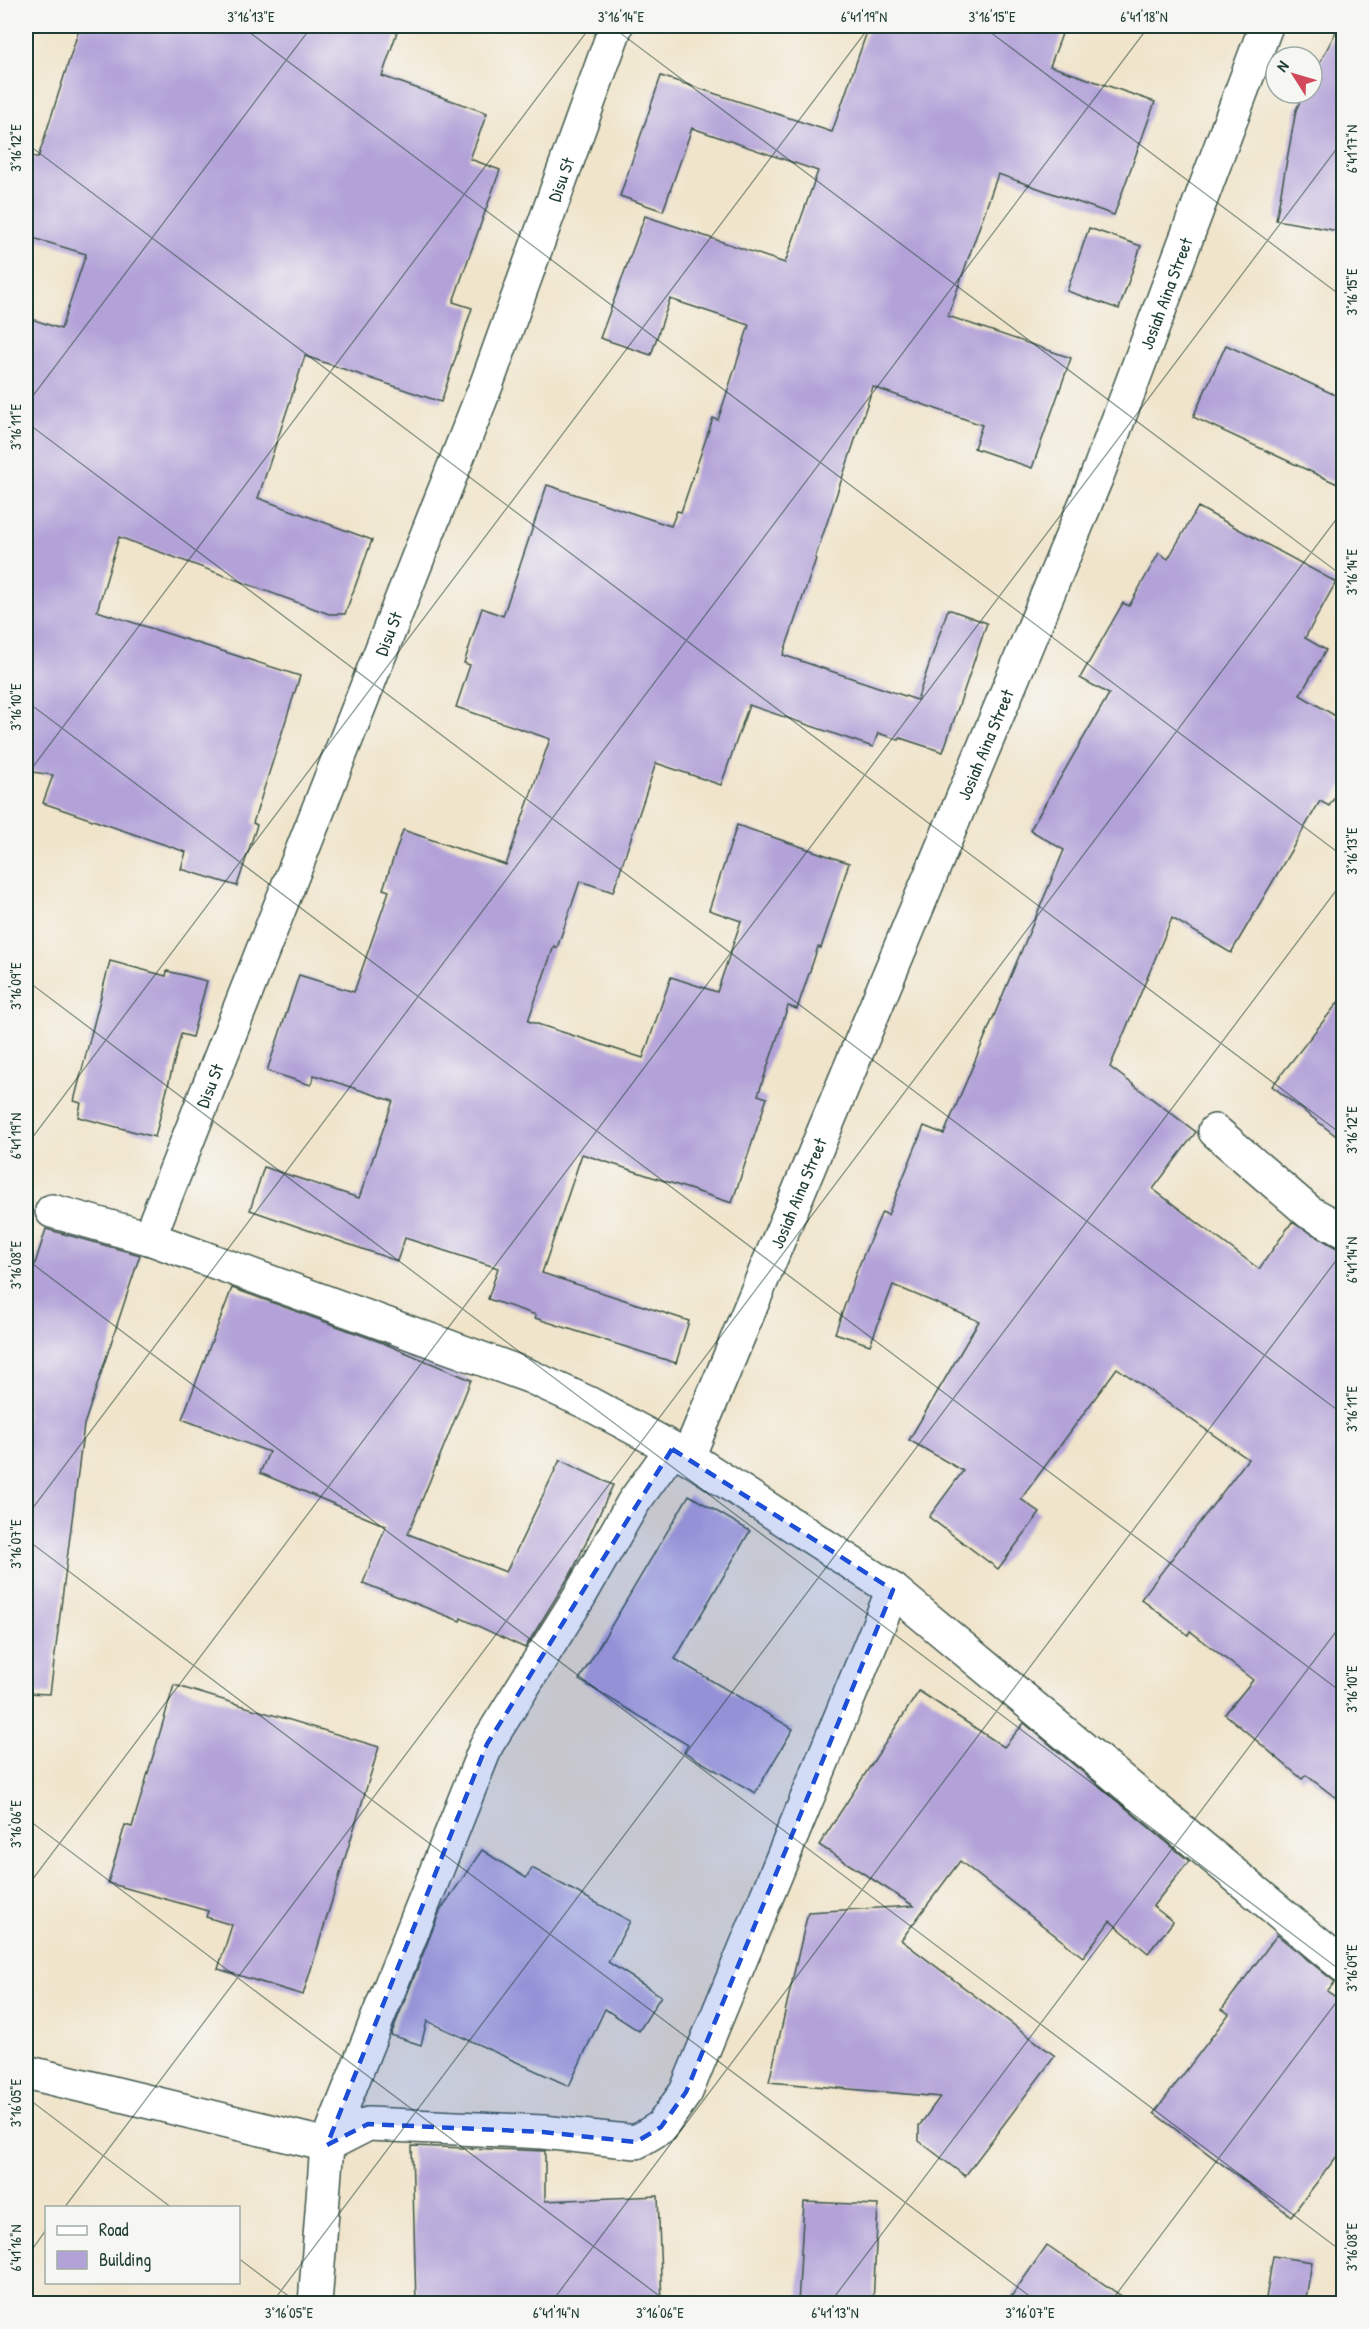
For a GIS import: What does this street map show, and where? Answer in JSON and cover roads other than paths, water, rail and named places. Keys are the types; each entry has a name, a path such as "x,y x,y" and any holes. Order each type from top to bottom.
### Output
{"street":[{"name":"Disu St","path":"149,1238 487,383 616,26"},
{"name":"Josiah Aina Street","path":"315,2304 327,2145 487,1744 579,1597 633,1503 680,1453 1097,476 1266,26"},
{"path":"1215,1131 1309,1212 1344,1231"},
{"path":"52,1211 149,1238 529,1376 588,1402 680,1453 893,1590 1344,1966"},
{"path":"26,2072 327,2145 368,2124 441,2125 543,2132 636,2142 661,2127 686,2092 893,1590"}]}
